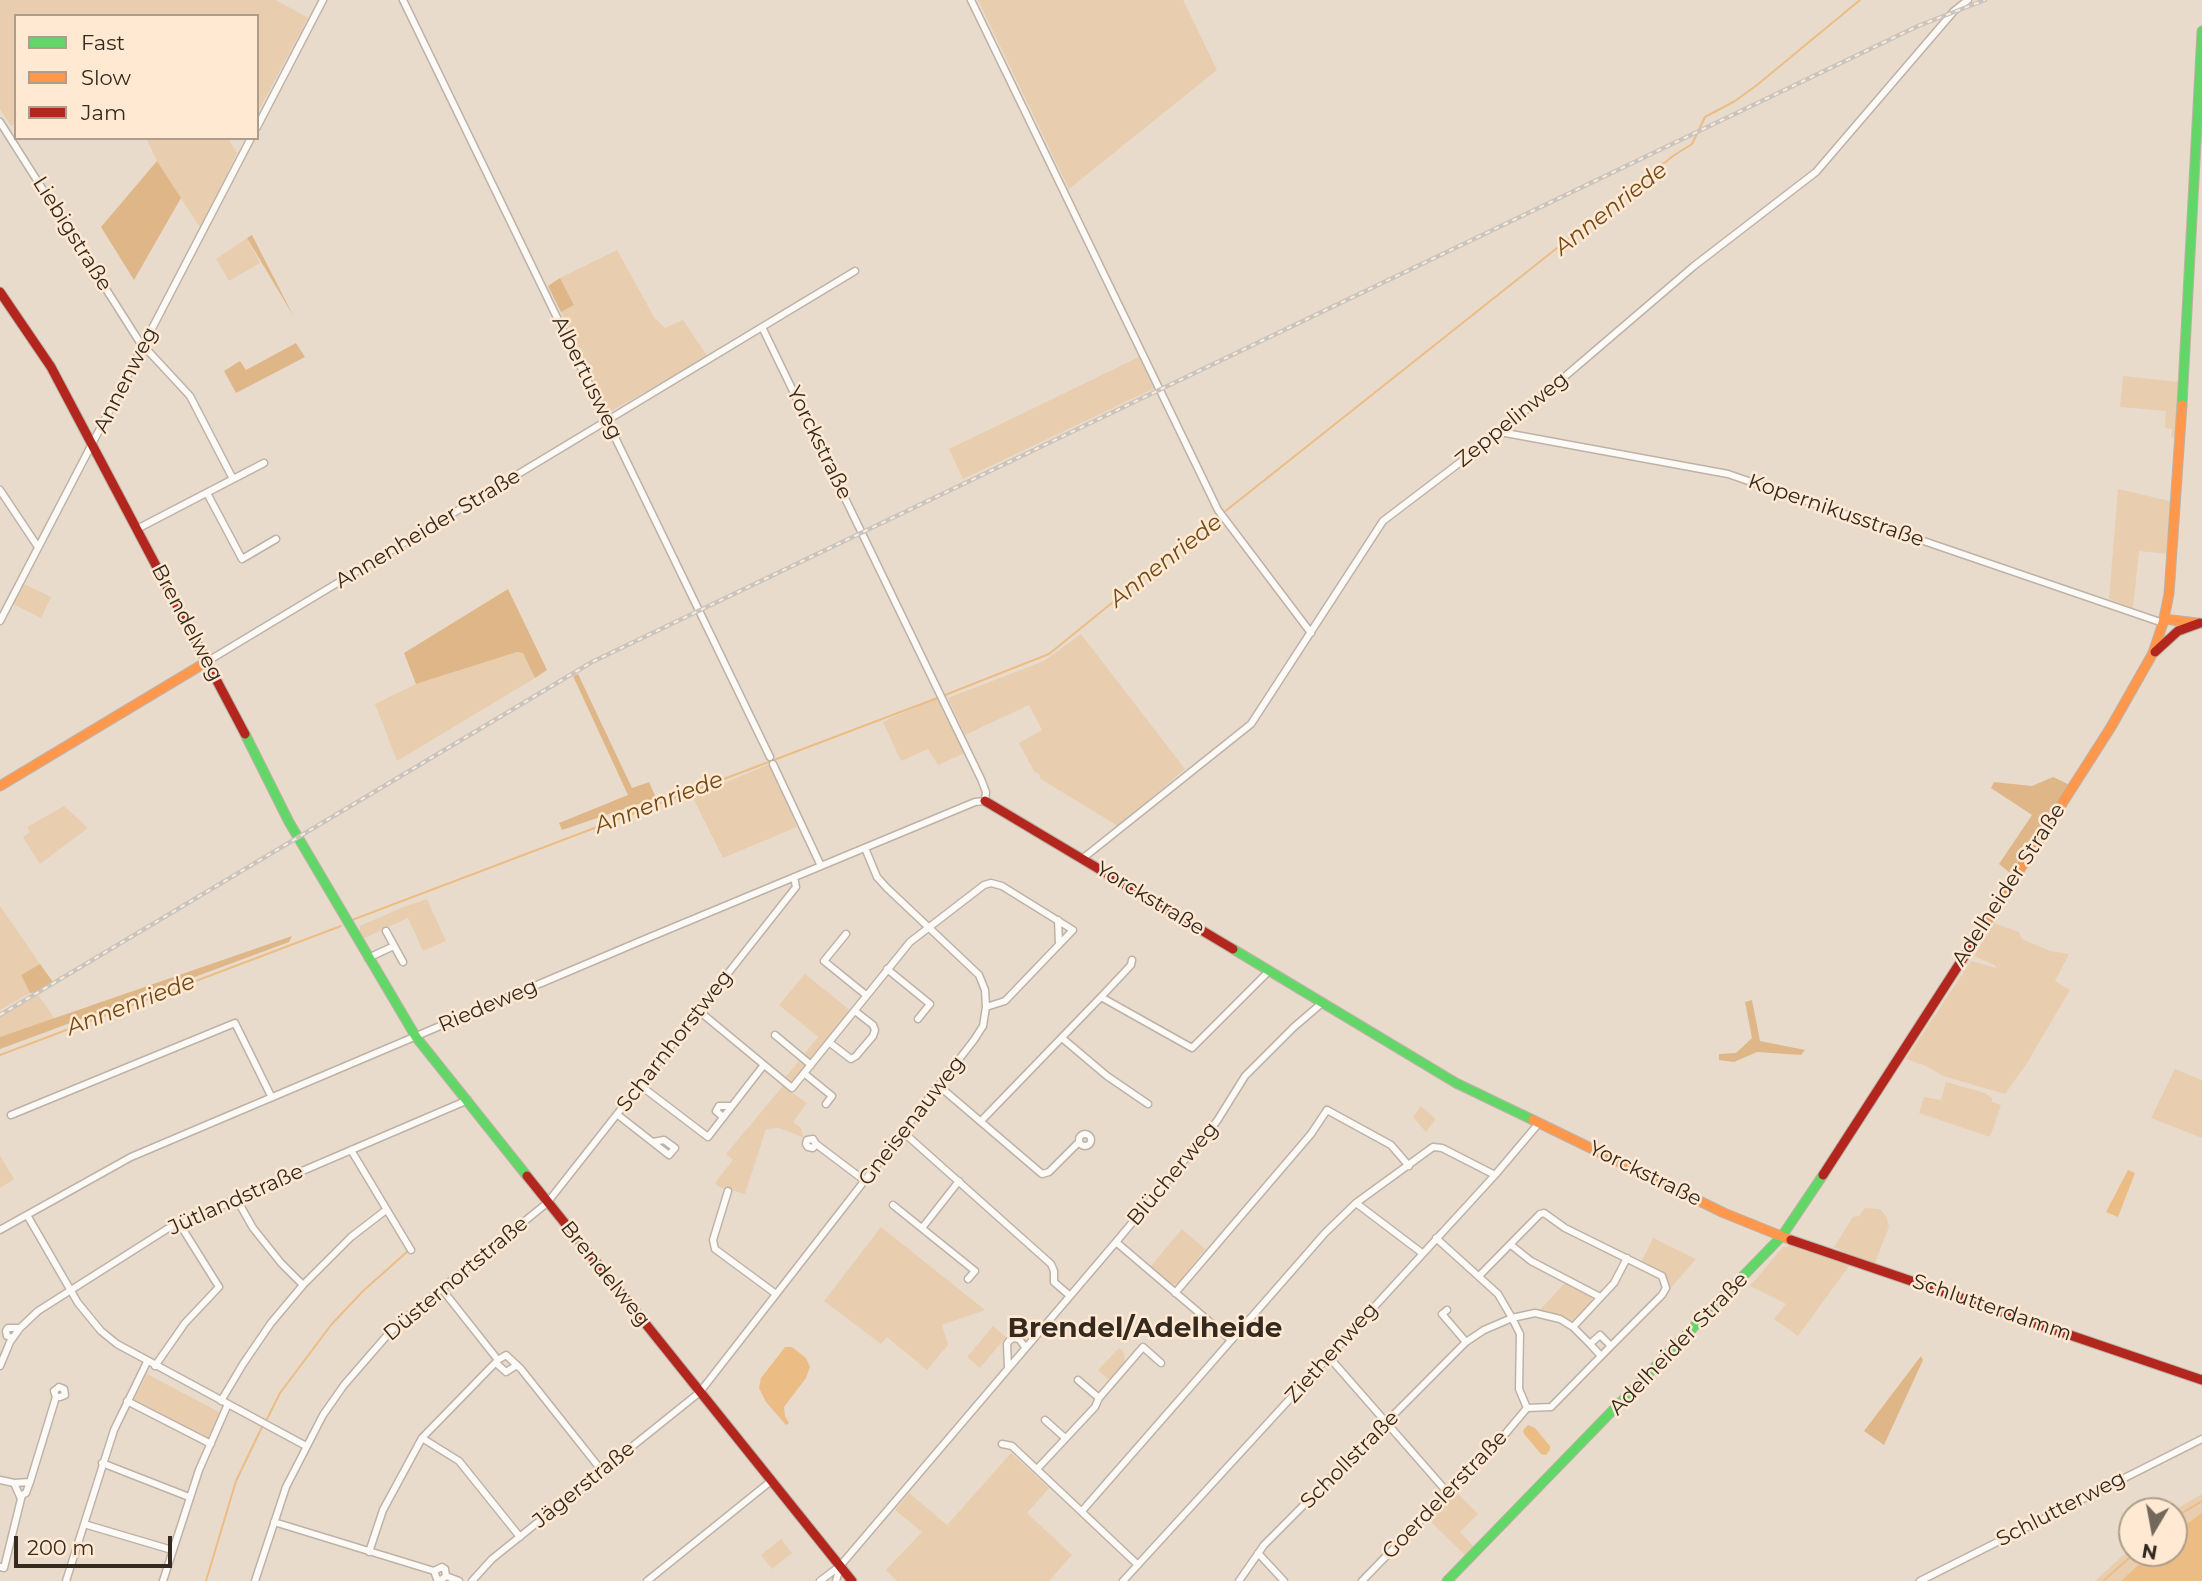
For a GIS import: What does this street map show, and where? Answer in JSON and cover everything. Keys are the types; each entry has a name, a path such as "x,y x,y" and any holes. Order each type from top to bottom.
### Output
{"street":[{"path":"259,123 323,0"},
{"name":"Albertusweg","path":"402,0 608,420 821,866"},
{"path":"971,0 1218,510 1311,633"},
{"name":"Zeppelinweg","path":"1082,859 1251,723 1383,521 1500,432 1694,266 1816,172 1954,10 1968,0"},
{"name":"Adelheider Straße","path":"1447,1581 1782,1236 2142,677 2163,623 2170,585 2199,137 2202,31"},
{"name":"Liebigstraße","path":"0,122 143,348 177,379 190,396 233,479"},
{"name":"Annenweg","path":"0,621 250,140"},
{"name":"Annenheider Straße","path":"0,786 855,271"},
{"name":"Brendelweg","path":"0,292 51,367 208,661 289,822 416,1037 852,1581"},
{"name":"Yorckstraße","path":"762,327 942,696 981,779 986,792 985,801 1456,1083 1731,1216 1782,1236"},
{"name":"Kopernikusstraße","path":"1500,432 1728,474 2163,623"},
{"path":"137,529 264,463"},
{"path":"0,490 38,547"},
{"path":"207,493 242,559 276,539"},
{"path":"2163,623 2201,623"},
{"path":"2163,623 2178,632"},
{"path":"2153,653 2178,632 2201,623"},
{"name":"Riedeweg","path":"0,1230 131,1157 271,1096 980,800 985,801"},
{"path":"699,1011 792,1088 910,942 930,927 984,886 991,883 1002,886 1073,930 1005,1000 986,1007 985,990 979,975 930,927 877,877 865,848"},
{"name":"Scharnhorstweg","path":"547,1203 796,887 794,877"},
{"path":"1058,920 1059,943"},
{"path":"386,931 403,962"},
{"path":"846,934 824,961 866,995"},
{"path":"368,958 394,946"},
{"path":"981,1121 1101,997 1131,965 1132,960"},
{"path":"887,969 930,1004 918,1019"},
{"path":"1101,997 1192,1048 1269,971"},
{"name":"Blücherweg","path":"840,1566 1217,1121 1245,1076 1322,1003"},
{"name":"Gneisenauweg","path":"700,1392 974,1040 982,1026 986,1007"},
{"path":"830,1043 851,1059 873,1036 873,1025 855,1011"},
{"path":"11,1115 234,1023 271,1096"},
{"path":"775,1035 811,1065"},
{"path":"1062,1038 1107,1076 1148,1104"},
{"path":"641,1086 708,1137 763,1066"},
{"path":"804,1074 832,1096 826,1104"},
{"path":"939,1086 1042,1174 1049,1172 1078,1143"},
{"name":"Jütlandstraße","path":"0,1366 13,1338 38,1311 179,1223 467,1100"},
{"path":"1175,1293 1311,1133 1327,1110 1391,1145 1409,1166"},
{"path":"618,1115 653,1142"},
{"name":"Ziethenweg","path":"1123,1581 1495,1175 1539,1123"},
{"path":"903,1132 1051,1264 1054,1282 1069,1295"},
{"path":"816,1144 864,1181"},
{"path":"1082,1511 1325,1233 1356,1203 1433,1147 1495,1175"},
{"path":"351,1150 411,1251"},
{"path":"922,1228 959,1181"},
{"path":"728,1191 713,1240 715,1249 776,1294"},
{"path":"236,1198 260,1236 303,1285"},
{"name":"Düsternortstraße","path":"255,1581 286,1487 323,1415 344,1385 390,1332 547,1203"},
{"path":"1356,1203 1422,1253"},
{"path":"893,1205 975,1271 968,1279"},
{"path":"163,1581 189,1496 243,1364 271,1323 303,1285 351,1237 386,1210"},
{"path":"1436,1238 1498,1294 1521,1334 1519,1389 1527,1408 1551,1407 1666,1288 1662,1276 1565,1228 1544,1213 1479,1276"},
{"path":"27,1215 78,1303 117,1344 155,1367 306,1446"},
{"path":"155,1367 185,1323 219,1287 179,1223"},
{"name":"Schlutterdamm","path":"1782,1236 2202,1380"},
{"path":"1116,1242 1231,1340"},
{"path":"1511,1245 1531,1261 1600,1297"},
{"path":"1601,1356 1573,1327 1614,1283 1626,1258"},
{"path":"441,1288 497,1362 506,1371 517,1365"},
{"name":"Schollstraße","path":"1239,1581 1258,1553 1466,1342 1484,1330 1512,1318 1535,1313 1549,1315 1573,1327"},
{"path":"1441,1314 1466,1342"},
{"name":"Jütlandstraße","path":"13,1338 3,1332 8,1328 20,1328"},
{"path":"1590,1344 1600,1335 1611,1346"},
{"name":"Blücherweg","path":"1008,1368 1009,1341 1013,1338 1019,1339 1026,1347"},
{"path":"1037,1469 1095,1407 1099,1398 1143,1347 1161,1363"},
{"path":"369,1552 383,1510 422,1438 506,1355 602,1471"},
{"path":"1328,1356 1448,1493"},
{"path":"69,1580 102,1463 127,1401 147,1362"},
{"path":"1078,1380 1099,1398"},
{"name":"Jägerstraße","path":"472,1581 484,1566 700,1392"},
{"path":"0,1567 4,1568 21,1499 30,1482 56,1397"},
{"path":"127,1401 211,1444"},
{"name":"Goerdelerstraße","path":"1362,1581 1527,1408"},
{"path":"1045,1420 1065,1437"},
{"path":"422,1438 460,1461 520,1537"},
{"name":"Schlutterweg","path":"1920,1581 2202,1439"},
{"path":"1002,1444 1012,1446 1138,1565"},
{"path":"102,1463 189,1496"},
{"path":"0,1480 30,1482"},
{"path":"647,1581 771,1481"},
{"path":"14,1483 21,1499"},
{"path":"274,1522 434,1571 437,1579 441,1580 446,1576 459,1581"},
{"path":"84,1524 172,1550"},
{"path":"0,1556 8,1551"},
{"path":"1258,1553 1284,1581"},
{"path":"820,1581 840,1566"},
{"path":"836,1581 840,1566"}],"shaded area":[{"path":"0,0 276,0 308,18 260,108 259,14 14,14 14,124 11,126 0,109"},
{"path":"978,0 1183,0 1217,70 1069,189"},
{"path":"147,140 229,140 237,153 201,229 157,161"},
{"path":"157,161 181,198 134,280 101,227"},
{"path":"252,235 294,317 247,238"},
{"path":"247,238 260,263 229,281 216,259"},
{"path":"617,250 654,317 665,328 683,320 708,357 609,412 561,312 574,305 560,278"},
{"path":"560,278 574,305 561,312 548,286"},
{"path":"296,343 305,357 236,393 224,371 240,361 246,370"},
{"path":"1139,357 1155,388 963,479 949,449"},
{"path":"2123,376 2179,382 2176,438 2171,437 2172,429 2165,428 2166,411 2120,407"},
{"path":"2118,489 2174,502 2169,554 2139,551 2133,608 2109,599"},
{"path":"24,584 51,597 41,618 13,604"},
{"path":"508,589 547,670 535,678 523,653 517,652 416,684 404,653"},
{"path":"1081,634 1185,769 1118,826 1039,778 1041,776 1034,771 1019,743 1042,730 1029,705 965,735 948,698 1044,661"},
{"path":"523,652 535,678 397,761 375,704 416,684"},
{"path":"578,674 632,788 649,782 656,798 562,830 559,823 628,795 573,676"},
{"path":"937,697 967,752 938,765 928,749 901,761 883,722"},
{"path":"770,764 797,827 723,858 692,796"},
{"path":"2053,777 2070,785 2010,873 1999,864 2032,815 1991,788 1994,782 2032,786"},
{"path":"64,806 88,828 40,864 23,837 30,832 27,827"},
{"path":"427,899 446,941 423,951 408,918 360,940 360,926"},
{"path":"0,906 40,964 21,975 30,993 0,1010"},
{"path":"1994,923 2019,932 2022,939 2050,951 2069,954 2055,981 2070,990 2027,1063 2005,1094 1943,1076 1906,1059 1971,961 1996,968 1995,965 1974,956"},
{"path":"292,936 289,942 0,1049 0,1037"},
{"path":"40,964 53,982 37,992 30,993 21,975"},
{"path":"805,974 856,1015 793,1093 807,1103 793,1122 801,1128 803,1137 779,1128 766,1129 745,1194 720,1187 715,1184 733,1160 726,1154 782,1087 785,1078 818,1037 779,1005"},
{"path":"38,995 55,1019 0,1037 0,1017"},
{"path":"1752,1000 1760,1041 1805,1050 1801,1055 1757,1052 1734,1062 1719,1060 1719,1054 1736,1053 1752,1038 1745,1002"},
{"path":"2175,1069 2202,1080 2202,1138 2151,1118"},
{"path":"1946,1082 1985,1093 1992,1098 1992,1102 2001,1105 1990,1137 1919,1113 1924,1097 1941,1100"},
{"path":"1421,1106 1436,1119 1426,1132 1413,1117"},
{"path":"0,1156 14,1179 0,1188"},
{"path":"2128,1170 2135,1173 2118,1217 2106,1212"},
{"path":"1865,1208 1880,1209 1886,1216 1889,1227 1874,1265 1834,1247 1853,1217 1859,1216"},
{"path":"881,1227 985,1310 942,1325 948,1345 927,1370 887,1337 881,1344 824,1301"},
{"path":"1182,1229 1205,1249 1178,1283 1172,1285 1151,1266"},
{"path":"1653,1238 1696,1259 1670,1289 1664,1275 1641,1263"},
{"path":"1791,1246 1849,1266 1798,1336 1774,1319 1786,1304 1750,1286 1783,1247"},
{"path":"1565,1283 1591,1295 1590,1305 1570,1322 1551,1313 1537,1313"},
{"path":"993,1326 1006,1337 980,1368 967,1357"},
{"path":"785,1347 792,1347 806,1358 810,1367 806,1378 784,1407 789,1423 786,1425 766,1402 759,1388 761,1378"},
{"path":"1119,1348 1124,1353 1125,1363 1109,1380 1098,1370"},
{"path":"1921,1356 1923,1360 1884,1445 1864,1431"},
{"path":"147,1374 221,1413 209,1439 133,1402"},
{"path":"1528,1425 1535,1428 1550,1446 1546,1455 1541,1454 1524,1434 1523,1430"},
{"path":"1011,1453 1049,1488 1027,1513 1072,1555 1049,1581 897,1581 886,1570 922,1532 895,1510 909,1493 947,1525"},
{"path":"1455,1491 1478,1514 1460,1532 1474,1547 1465,1555 1428,1519"},
{"path":"2202,1494 2202,1577 2198,1581 2095,1581 2118,1560 2118,1567 2188,1567 2188,1502"},
{"path":"2202,1513 2202,1581 2121,1581 2136,1567 2188,1567 2188,1523"},
{"path":"781,1539 792,1553 772,1569 761,1555"}],"waterway":[{"name":"Annenriede","path":"1223,513 1673,156 1692,144 1705,117 1757,85 1860,0"},
{"name":"Annenriede","path":"945,695 1049,654 1219,516"},
{"name":"Annenriede","path":"352,920 940,697"},
{"name":"Annenriede","path":"0,1055 341,926"},
{"path":"267,1419 280,1393 331,1325 363,1291 408,1251"},
{"path":"206,1581 236,1481 262,1427"},
{"path":"2188,1510 2202,1501"},
{"path":"2103,1581 2119,1567"}],"railway":[{"path":"0,1015 592,662 1918,26 1985,0"}],"traffic: fast":[{"path":"2182,405 2202,31"},
{"path":"245,734 289,822 416,1037 527,1176"},
{"path":"1233,949 1456,1083 1533,1120"},
{"path":"1447,1581 1782,1236 1823,1175"}],"traffic: slow":[{"path":"1978,935 2111,727 2153,653 2169,594 2182,405"},
{"path":"2164,619 2197,623"},
{"path":"0,786 208,661"},
{"path":"1533,1120 1724,1213 1791,1240"}],"traffic: jam":[{"path":"0,292 51,367 245,734"},
{"path":"2155,652 2178,631 2200,623"},
{"path":"985,801 1233,949"},
{"path":"1823,1175 1978,935"},
{"path":"527,1176 852,1581"},
{"path":"1791,1240 2202,1380"}],"district":[{"name":"Brendel/Adelheide","path":"1145,1329"}]}
